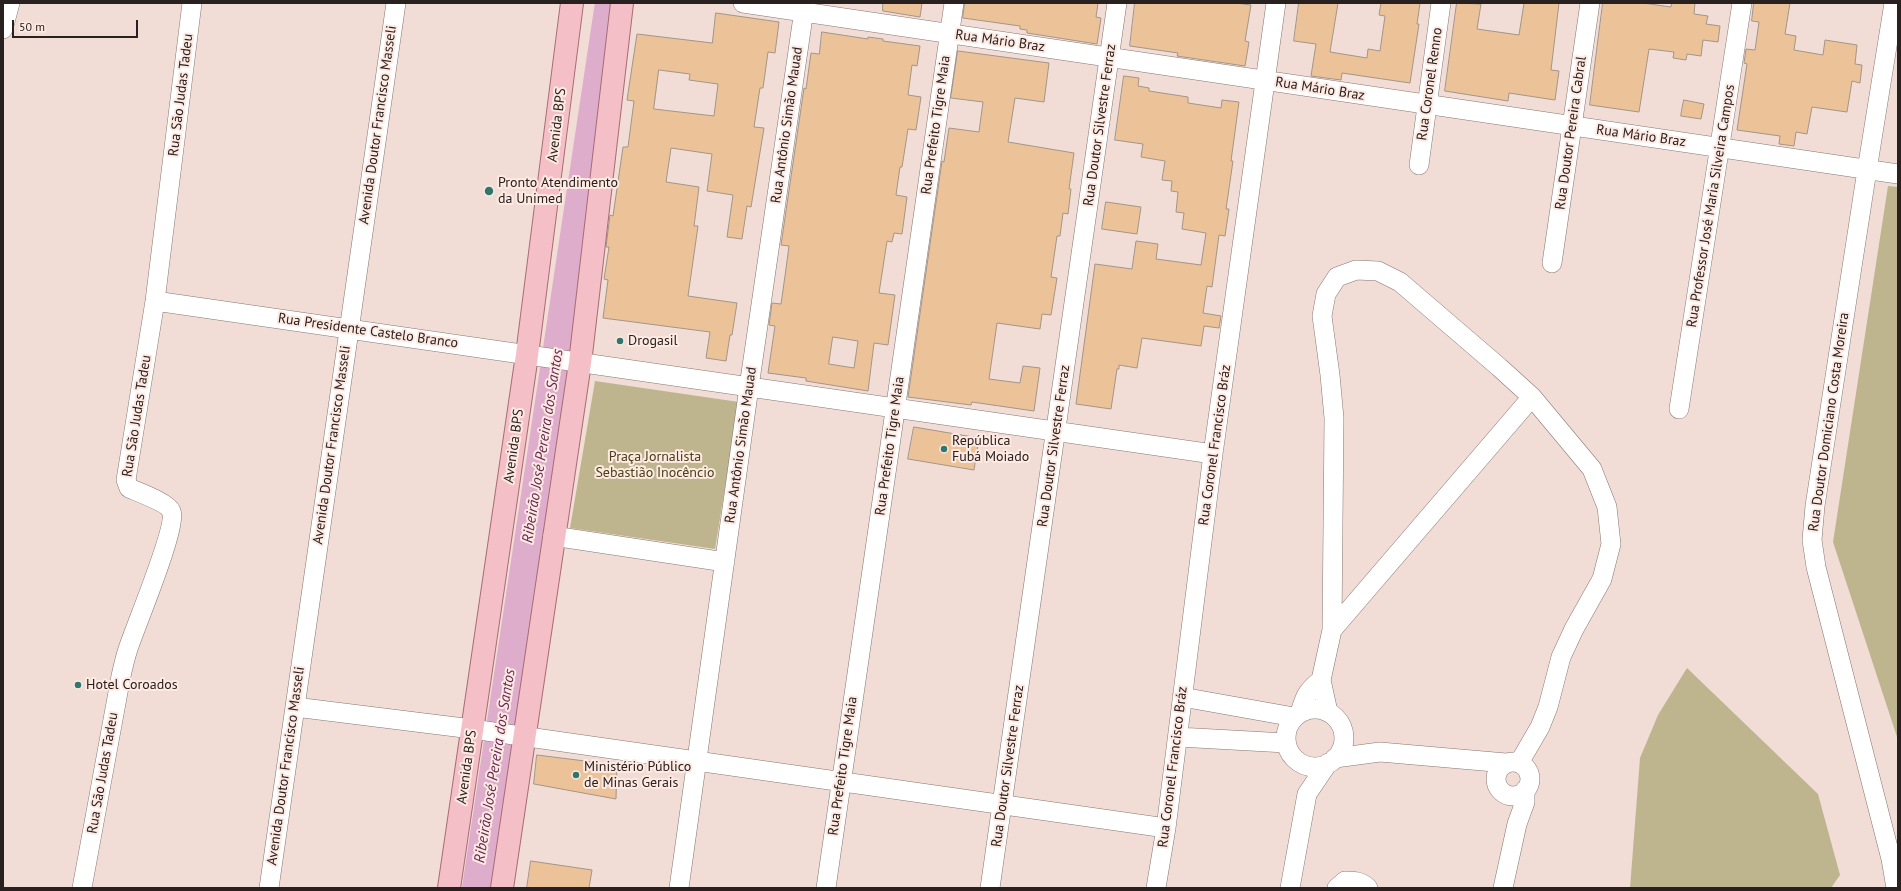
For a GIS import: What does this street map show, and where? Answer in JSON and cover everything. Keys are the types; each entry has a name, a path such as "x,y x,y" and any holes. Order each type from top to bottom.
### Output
{"main road":[{"name":"Avenida BPS","path":"449,888 477,730 531,356 572,3"},
{"path":"502,888 520,737 554,536 622,3"}],"street":[{"path":"3,29 10,3"},
{"name":"Rua São Judas Tadeu","path":"82,888 120,676 127,651 166,543 173,517 171,509 166,505 129,488 126,480 156,300 192,3"},
{"name":"Avenida Doutor Francisco Masseli","path":"269,888 348,327 396,3"},
{"name":"Rua Mário Braz","path":"743,3 805,8 949,34 1898,174"},
{"name":"Rua Prefeito Tigre Maia","path":"826,888 954,3"},
{"name":"Rua Doutor Silvestre Ferraz","path":"990,888 1117,3"},
{"name":"Rua Coronel Francisco Bráz","path":"1156,888 1166,828 1213,454 1276,3"},
{"name":"Rua Coronel Renno","path":"1419,164 1442,3"},
{"name":"Rua Doutor Pereira Cabral","path":"1552,263 1590,3"},
{"name":"Rua Professor José Maria Silveira Campos","path":"1679,409 1742,3"},
{"name":"Rua Doutor Domiciano Costa Moreira","path":"1894,3 1815,506 1812,540 1816,568 1891,859 1896,888"},
{"name":"Rua Antônio Simão Mauad","path":"680,888 749,387 805,8"},
{"path":"1328,712 1321,680 1332,630 1334,418 1322,316 1326,294 1337,277 1356,270 1378,271 1400,282 1532,397 1592,469 1607,507 1611,544 1602,580 1574,629 1561,657 1540,728 1513,763 1497,773 1510,790"},
{"name":"Rua Presidente Castelo Branco","path":"156,300 348,327 576,362"},
{"path":"576,362 1213,454"},
{"path":"1332,630 1532,397"},
{"path":"554,536 725,562"},
{"path":"1307,794 1300,780 1296,760 1286,743 1287,730 1297,715 1304,698 1310,689 1321,680"},
{"path":"1182,697 1297,715 1309,710 1319,710 1328,712 1335,718 1343,734 1343,742 1332,761 1307,794 1290,888"},
{"path":"295,707 477,730 1166,828"},
{"path":"1343,734 1380,752"},
{"path":"1178,738 1286,743"},
{"path":"1296,760 1306,765 1317,766 1332,761 1380,752 1454,758 1476,762 1513,763 1525,767 1530,779 1510,790"},
{"path":"1476,762 1525,802 1517,824 1503,888"},
{"path":"1337,888 1345,881 1356,881 1364,884 1368,888"}],"green space":[{"path":"1888,186 1898,187 1898,740 1833,542"},
{"name":"Praça Jornalista Sebastião Inocêncio","path":"595,381 739,402 715,549 570,528"},
{"path":"1687,668 1818,794 1840,875 1831,888 1630,888 1640,758 1658,715"}],"building":[{"path":"883,3 922,3 920,17 883,11"},
{"path":"965,3 1098,3 1096,17 1101,18 1097,44 1027,33 1027,30 1020,29 1020,26 963,18"},
{"path":"1135,3 1236,3 1251,5 1245,41 1249,42 1245,66 1177,56 1178,53 1130,46"},
{"path":"1299,3 1338,3 1330,52 1367,58 1368,49 1380,51 1385,16 1379,15 1381,3 1420,3 1417,24 1419,24 1410,83 1342,73 1341,80 1311,76 1316,44 1294,41"},
{"path":"1457,3 1481,4 1477,29 1519,35 1524,3 1559,3 1551,70 1559,71 1555,100 1509,93 1508,101 1445,91"},
{"path":"1603,3 1643,3 1671,7 1672,3 1695,3 1694,14 1708,16 1706,24 1720,26 1718,42 1703,40 1701,56 1687,54 1686,60 1673,58 1674,52 1649,49 1639,112 1590,105"},
{"path":"1754,3 1790,3 1785,34 1796,36 1794,50 1823,55 1825,40 1857,45 1855,64 1862,65 1860,83 1852,81 1847,112 1812,107 1807,134 1796,132 1794,146 1779,144 1780,136 1737,130 1747,64 1744,63 1746,49 1755,50 1759,22 1752,21"},
{"path":"716,13 779,22 775,53 768,52 763,88 760,88 754,127 764,128 751,207 747,206 742,239 727,237 733,195 707,191 712,154 671,148 666,182 699,187 694,226 698,226 688,296 737,303 726,361 706,358 710,332 603,318 608,280 604,279 609,247 606,247 610,215 613,216 623,147 628,147 634,101 627,100 637,34 712,43","holes":["659,70 690,74 689,80 718,84 714,116 654,109"]},
{"path":"822,32 868,39 868,37 883,39 883,41 920,46 917,66 912,65 908,95 921,97 916,130 908,129 896,195 907,197 902,234 894,233 892,242 887,241 879,293 895,295 888,345 874,343 868,391 806,381 806,378 768,373 775,326 769,325 772,303 781,304 789,246 781,245 804,88 806,89 811,53 819,54","holes":["833,337 858,341 854,368 829,364"]},
{"path":"958,51 1049,63 1044,102 1015,98 1008,142 1074,153 1069,189 1071,189 1068,214 1063,213 1060,236 1057,236 1051,277 1057,278 1051,315 1042,314 1040,329 997,323 989,379 1020,383 1023,366 1040,368 1034,411 972,402 971,405 908,397 942,161 944,162 949,128 979,132 983,102 951,98"},
{"path":"1124,76 1139,78 1138,86 1149,88 1149,91 1188,97 1188,103 1221,108 1222,100 1239,102 1231,161 1233,161 1226,209 1229,209 1225,236 1219,235 1212,287 1207,286 1203,313 1221,316 1219,328 1204,326 1201,346 1142,338 1137,368 1119,365 1119,369 1117,369 1111,409 1076,404 1095,264 1132,269 1136,241 1158,244 1156,259 1201,265 1206,233 1182,229 1184,213 1176,212 1178,192 1171,191 1172,181 1162,180 1165,161 1141,157 1143,144 1115,140"},
{"path":"1684,100 1704,104 1701,119 1681,116"},
{"path":"1106,202 1141,207 1137,234 1102,229"},
{"name":"República Fubá Moiado","path":"914,427 979,438 974,470 908,459"},
{"name":"Ministério Público de Minas Gerais","path":"537,755 617,765 616,799 534,784"},
{"path":"531,861 592,870 589,888 527,888"}],"waterway":[{"name":"Ribeirão José Pereira dos Santos","path":"477,888 610,3"}],"place":[{"name":"Pronto Atendimento da Unimed","path":"489,191"},
{"name":"Drogasil","path":"620,341"},
{"name":"República Fubá Moiado","path":"944,449"},
{"name":"Hotel Coroados","path":"78,685"},
{"name":"Ministério Público de Minas Gerais","path":"576,775"}]}
